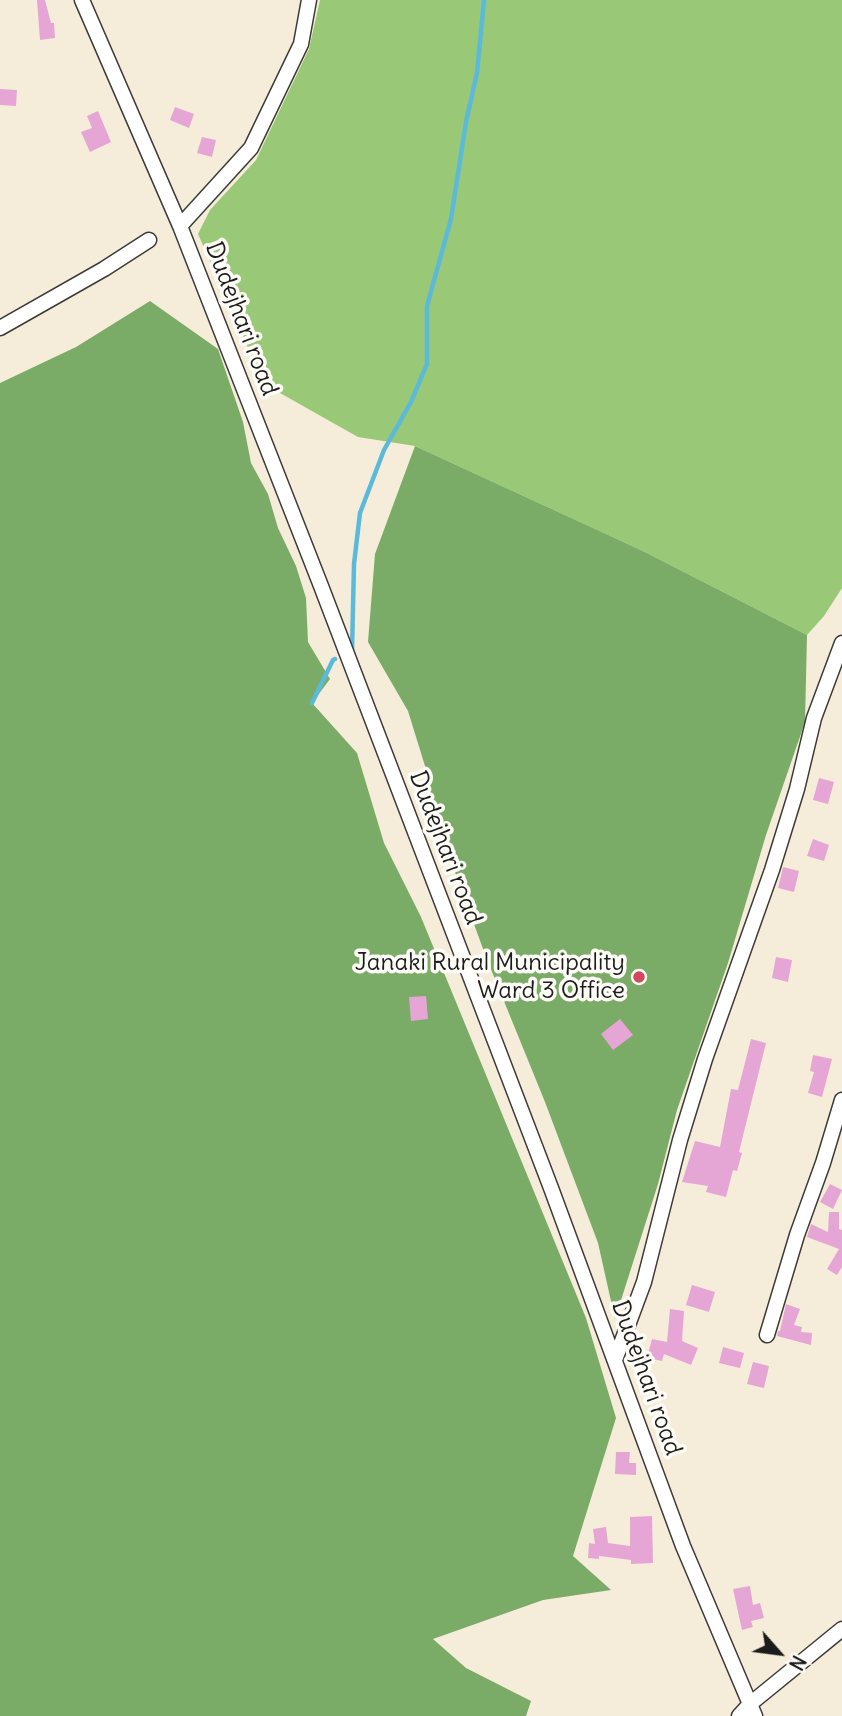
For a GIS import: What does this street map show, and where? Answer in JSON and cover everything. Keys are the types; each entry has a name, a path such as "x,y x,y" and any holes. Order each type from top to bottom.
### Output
{"street":[{"name":"Dudejhari road","path":"82,0 180,226 375,727 683,1546 753,1710"},
{"path":"180,226 251,148 301,44 309,0"},
{"path":"0,328 149,240"},
{"path":"615,1360 644,1282 680,1140 698,1082 772,870 797,789 814,718 842,643"},
{"path":"767,1335 842,1100"},
{"path":"739,1716 753,1710 842,1629"}],"green space":[{"path":"320,0 842,0 842,588 824,616 807,635 643,551 415,446 358,437 264,384 198,234 210,210 256,160 309,49"},
{"path":"150,301 218,349 243,422 251,463 268,494 278,528 296,566 306,598 308,642 330,679 312,703 357,753 384,843 421,917 586,1318 616,1418 573,1556 611,1590 543,1600 433,1639 466,1668 531,1701 526,1716 0,1716 0,383 76,347"},
{"path":"415,446 643,551 807,635 805,722 766,835 728,963 677,1110 658,1184 615,1319 598,1243 486,957 436,820 425,766 408,711 368,642 375,554"}],"building":[{"path":"37,0 45,0 51,23 54,23 55,38 40,40"},
{"path":"0,89 17,90 16,106 0,105"},
{"path":"175,107 194,114 189,128 170,120"},
{"path":"98,111 111,142 90,152 81,132 92,128 87,116"},
{"path":"202,137 216,140 212,157 197,153"},
{"path":"819,778 834,782 828,804 813,800"},
{"path":"813,839 829,845 824,861 807,856"},
{"path":"783,867 799,871 794,892 778,888"},
{"path":"776,957 792,960 788,982 772,978"},
{"path":"426,996 428,1019 411,1021 409,997"},
{"path":"620,1019 633,1035 613,1050 601,1034"},
{"path":"751,1039 766,1043 739,1152 742,1153 737,1171 733,1170 726,1197 706,1192 708,1186 682,1182 695,1141 720,1147 731,1089 738,1090"},
{"path":"813,1055 832,1059 822,1097 808,1093 814,1072 810,1071"},
{"path":"830,1184 842,1190 833,1209 820,1202"},
{"path":"829,1212 839,1212 839,1229 842,1230 842,1267 837,1275 827,1269 839,1249 807,1237 811,1224 828,1232"},
{"path":"692,1285 715,1292 709,1312 686,1305"},
{"path":"786,1304 800,1309 794,1325 802,1327 801,1332 812,1333 811,1345 777,1336"},
{"path":"670,1309 684,1311 682,1341 698,1348 691,1365 664,1354 662,1361 647,1358 652,1339 667,1342"},
{"path":"723,1347 744,1353 740,1368 719,1363"},
{"path":"753,1362 769,1366 764,1388 747,1384"},
{"path":"616,1452 630,1452 629,1463 636,1463 636,1475 615,1474"},
{"path":"652,1516 653,1563 631,1564 631,1560 599,1556 599,1559 588,1558 589,1543 595,1544 593,1529 606,1527 608,1543 630,1546 630,1517"},
{"path":"750,1586 753,1605 760,1603 764,1618 751,1621 753,1627 742,1630 733,1589"}],"waterway":[{"path":"352,652 354,564 360,513 384,450 411,402 427,364 427,306 451,219 466,122 477,73 484,0"},
{"path":"312,703 335,659"}],"place":[{"name":"Janaki Rural Municipality Ward 3 Office","path":"639,977"}]}
